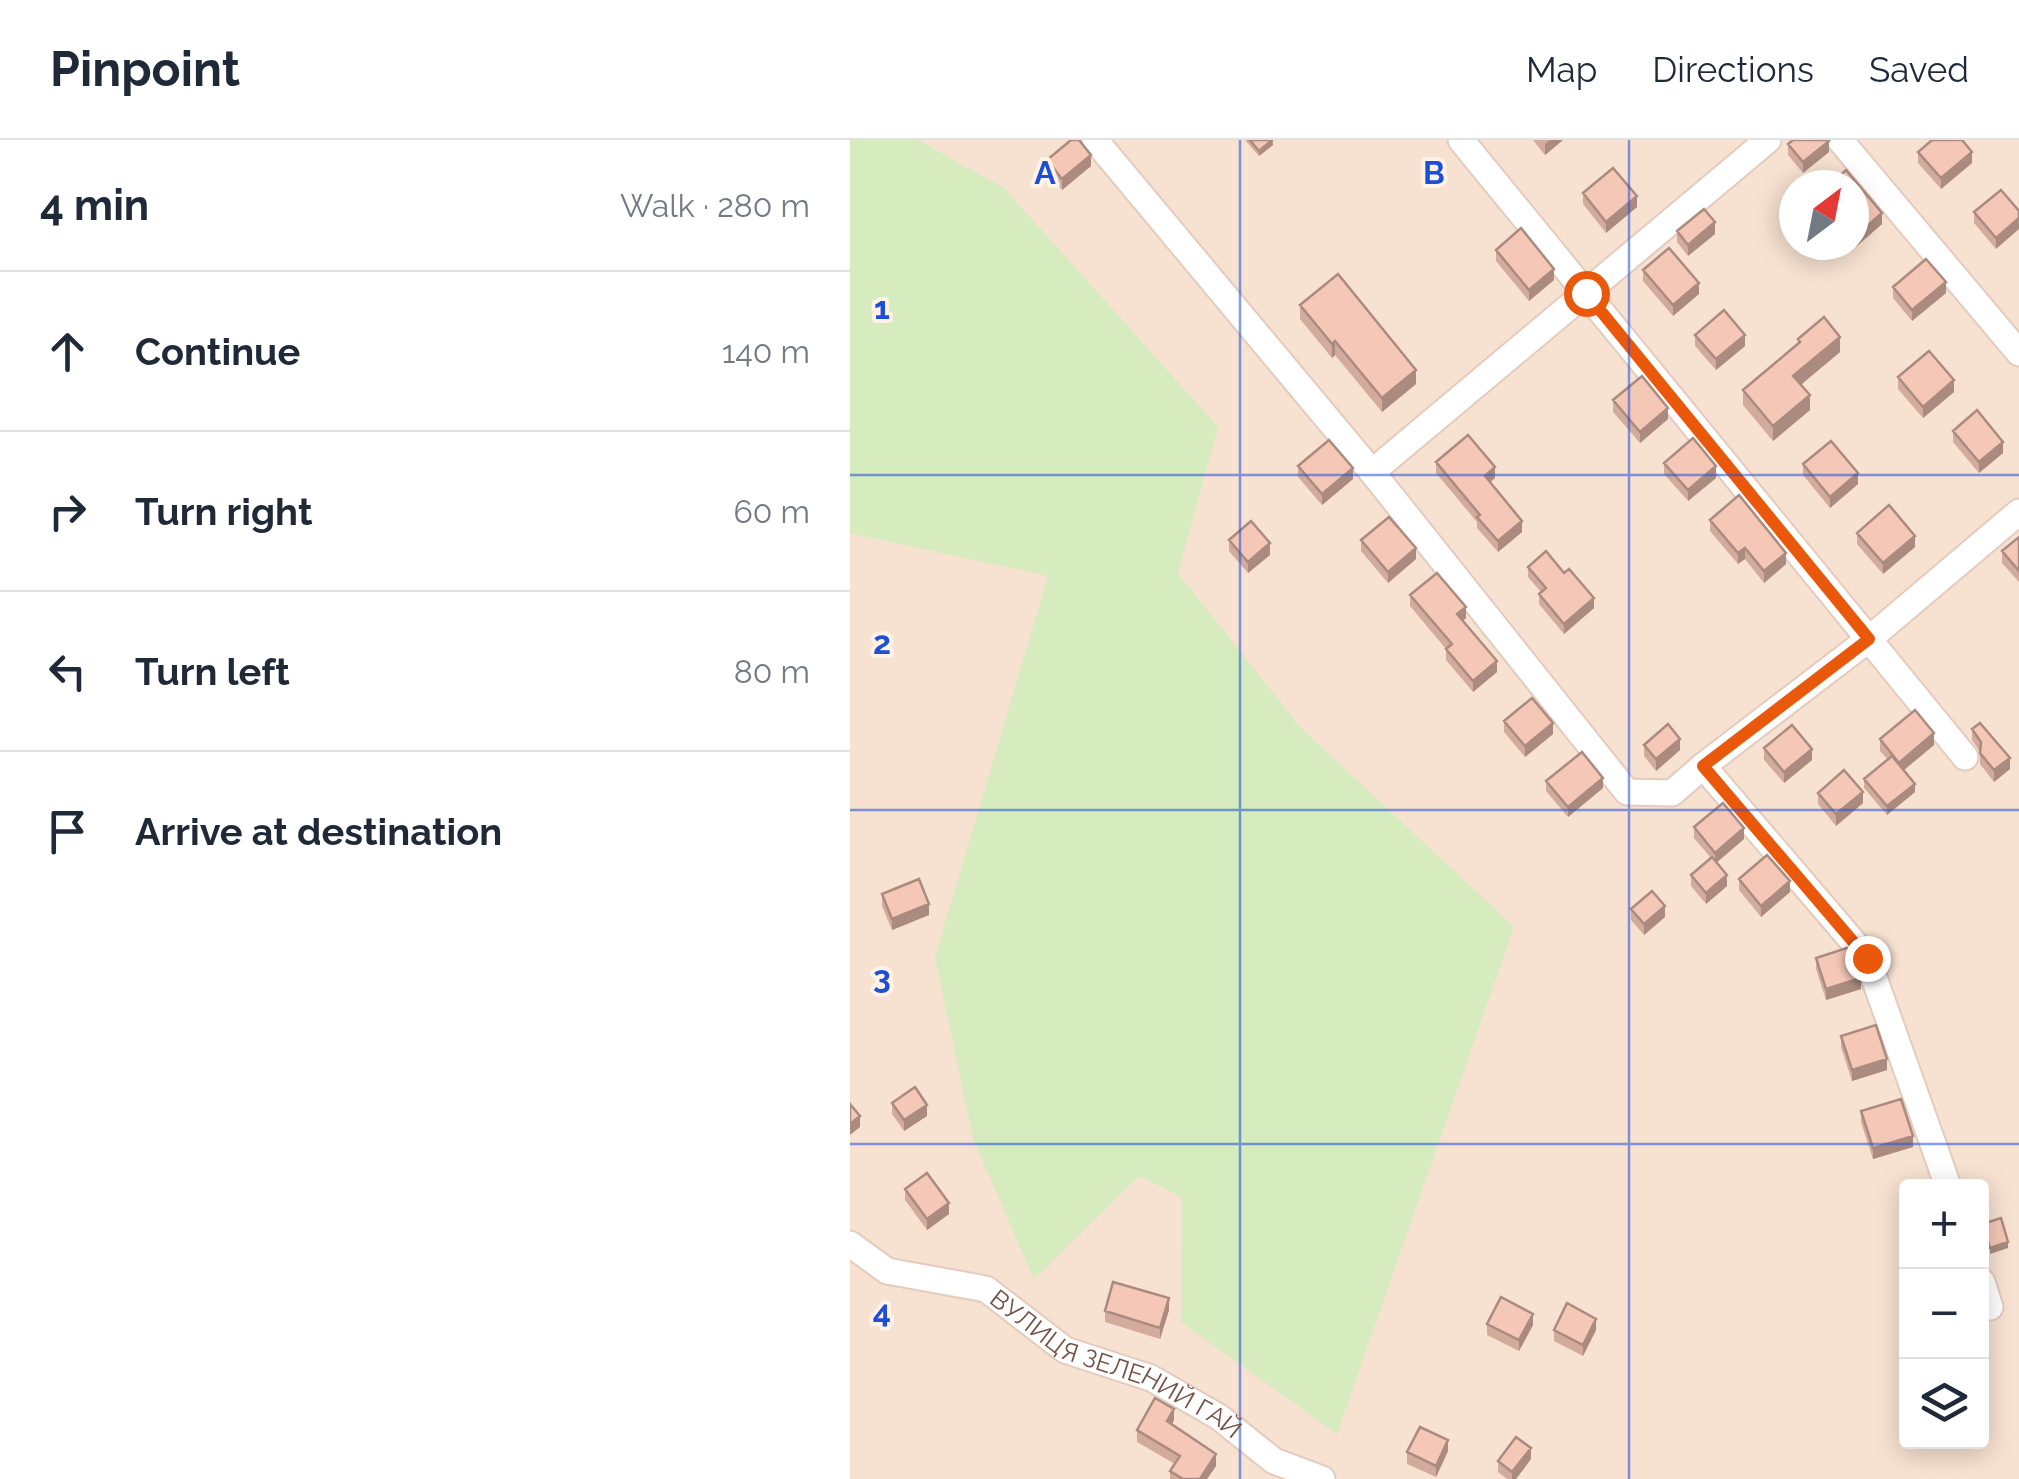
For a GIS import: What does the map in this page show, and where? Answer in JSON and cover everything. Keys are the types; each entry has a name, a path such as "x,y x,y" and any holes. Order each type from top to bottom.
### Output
{"street":[{"path":"1095,140 1372,472 1628,792 1672,793 1869,639 2019,512"},
{"path":"1461,140 1966,756"},
{"path":"1372,472 1768,140"},
{"path":"1840,140 2019,353"},
{"path":"1703,766 1867,958 1946,1179"},
{"name":"ВУЛИЦЯ ЗЕЛЕНИЙ ГАЙ","path":"850,1244 887,1271 986,1288 1065,1350 1151,1378 1219,1416 1274,1461 1322,1479"}],"shaded area":[{"path":"850,140 2019,140 2019,1479 850,1479"}],"green space":[{"path":"850,140 918,140 1004,188 1218,427 1178,573 1301,728 1514,927 1337,1434 1181,1322 1182,1197 1139,1176 1034,1279 973,1139 935,957 1048,576 850,533"}],"building":[{"path":"1071,140 1079,140 1091,155 1062,179 1047,160"},
{"path":"1250,140 1272,140 1259,151"},
{"path":"1793,140 1829,141 1803,162 1788,144"},
{"path":"1932,140 1962,140 1972,152 1941,178 1918,152"},
{"path":"1613,168 1637,196 1606,222 1583,193"},
{"path":"2001,190 2019,211 2019,218 1996,238 1974,212"},
{"path":"1869,197 1882,213 1869,224"},
{"path":"1704,209 1715,222 1688,245 1677,231"},
{"path":"1521,228 1554,269 1529,290 1496,250"},
{"path":"1669,248 1699,283 1673,305 1643,270"},
{"path":"1926,259 1946,282 1912,310 1893,287"},
{"path":"1338,274 1416,370 1382,398 1300,305"},
{"path":"1724,310 1745,335 1716,359 1695,335"},
{"path":"1824,317 1840,337 1793,376 1810,395 1773,426 1743,390"},
{"path":"1929,351 1954,380 1923,407 1898,377"},
{"path":"1642,376 1668,408 1640,432 1613,400"},
{"path":"1977,410 2003,442 1979,462 1953,431"},
{"path":"1468,435 1495,467 1485,476 1522,521 1498,541 1436,462"},
{"path":"1693,438 1716,466 1688,490 1664,463"},
{"path":"1329,440 1353,468 1322,494 1298,466"},
{"path":"1831,441 1858,473 1830,497 1803,464"},
{"path":"1739,495 1786,553 1764,571 1745,548 1738,553 1710,520"},
{"path":"1889,505 1915,536 1883,563 1857,533"},
{"path":"1389,517 1416,548 1388,572 1361,540"},
{"path":"1251,521 1270,543 1248,562 1229,540"},
{"path":"2019,537 2019,571 2002,551"},
{"path":"1546,551 1564,573 1569,569 1594,598 1564,624 1539,594 1546,588 1528,567"},
{"path":"1437,573 1466,607 1457,614 1497,661 1473,681 1446,649 1452,644 1410,595"},
{"path":"1532,698 1553,723 1525,746 1504,721"},
{"path":"1915,710 1934,733 1899,763 1880,739"},
{"path":"1980,723 2010,758 1994,770 1980,753 1981,742 1972,729"},
{"path":"1668,724 1680,739 1656,759 1644,745"},
{"path":"1792,725 1812,749 1784,772 1764,748"},
{"path":"1582,752 1603,778 1568,807 1546,781"},
{"path":"1892,756 1915,784 1887,806 1864,779"},
{"path":"1844,770 1863,792 1836,814 1818,793"},
{"path":"1723,803 1744,828 1715,853 1694,827"},
{"path":"1767,855 1790,881 1761,906 1739,879"},
{"path":"1712,857 1727,875 1706,893 1691,875"},
{"path":"919,879 929,904 892,919 882,894"},
{"path":"1652,891 1665,906 1644,924 1631,909"},
{"path":"1847,948 1861,978 1826,989 1816,958"},
{"path":"1876,1025 1887,1059 1852,1070 1841,1036"},
{"path":"915,1087 927,1105 904,1120 892,1103"},
{"path":"1901,1099 1913,1136 1873,1148 1861,1111"},
{"path":"850,1104 860,1116 850,1124"},
{"path":"927,1173 949,1203 927,1219 905,1189"},
{"path":"2001,1218 2008,1242 1990,1248 1989,1222"},
{"path":"1113,1282 1169,1298 1160,1328 1105,1311"},
{"path":"1501,1297 1533,1314 1519,1340 1487,1324"},
{"path":"1567,1303 1596,1319 1583,1345 1554,1330"},
{"path":"1155,1398 1174,1409 1167,1421 1216,1454 1200,1479 1183,1479 1170,1471 1180,1456 1137,1430"},
{"path":"1420,1427 1448,1440 1436,1466 1407,1452"},
{"path":"1516,1437 1531,1448 1512,1472 1498,1461"}],"route":[{"path":"1586,293 1869,639 1703,766 1867,958"}]}
